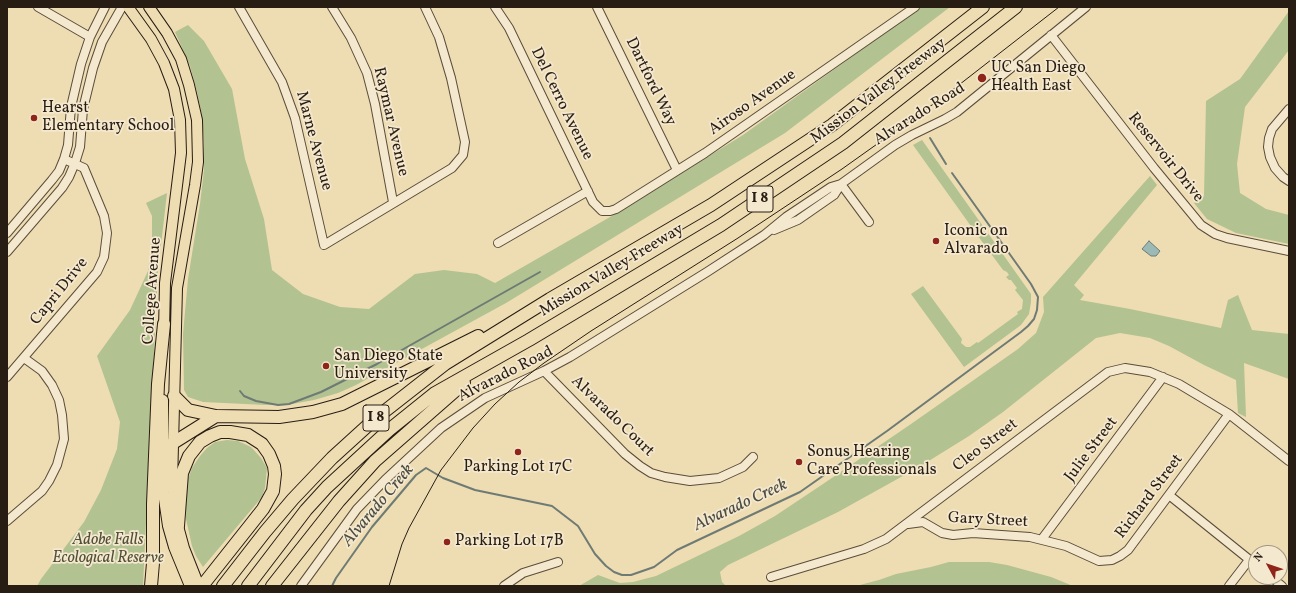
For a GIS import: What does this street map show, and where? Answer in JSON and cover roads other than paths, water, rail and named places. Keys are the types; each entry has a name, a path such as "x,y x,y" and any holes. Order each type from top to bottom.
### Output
{"highway":[{"name":"Mission Valley Freeway","path":"223,586 265,532 332,458 376,418 445,364 550,299 711,206 826,129 983,7"},
{"name":"Mission Valley Freeway","path":"248,586 306,510 327,487 389,430 436,393 529,340 721,224 843,143 1016,7"},
{"path":"174,396 188,410 216,416 279,416 313,412 342,404 550,299"},
{"path":"151,586 153,563 153,504 158,384 164,324"},
{"path":"272,586 339,501 375,461 486,364"},
{"path":"162,459 173,443 216,416"},
{"path":"178,526 182,473 189,456 200,442 220,432 230,432 248,436 262,444 269,454 274,466 274,491 263,509 201,586"},
{"path":"278,586 304,545"}],"main road":[{"name":"College Avenue","path":"128,7 151,39 164,63 174,89 180,120 181,153 165,283 162,459 163,492 168,526 174,547 190,578 201,586"},
{"name":"College Avenue","path":"149,7 167,33 181,59 197,120 198,162 177,288 172,484 178,526 190,578"}],"street":[{"path":"38,7 90,37"},
{"path":"7,233 52,180 64,160 68,144 71,107 81,64 90,37 104,7"},
{"path":"7,252 62,188 69,177 80,147 83,109 93,68 102,42 122,7"},
{"name":"Marne Avenue","path":"239,7 282,82 295,118 324,245 394,202"},
{"name":"Raymar Avenue","path":"332,7 351,38 367,73 375,104 394,202"},
{"path":"394,202 452,168 463,155 464,142 451,78 439,37 425,7"},
{"name":"Del Cerro Avenue","path":"495,7 508,28 593,202 602,211"},
{"name":"Dartford Way","path":"597,7 677,170"},
{"name":"Alvarado Road","path":"302,586 357,509 385,480 441,428 485,398 544,372 570,357 764,235 786,217 831,187 841,184 895,145 957,112 1086,7"},
{"name":"Airoso Avenue","path":"602,211 616,210 705,153 912,8"},
{"name":"Reservoir Drive","path":"1051,36 1154,168 1201,225 1215,234 1227,238 1289,251"},
{"path":"1289,109 1272,129 1268,142 1269,151 1275,168 1283,178 1289,181"},
{"path":"64,160 75,163"},
{"name":"Capri Drive","path":"7,377 97,272 104,257 107,233 104,216 84,168 75,163"},
{"path":"841,184 869,222"},
{"path":"498,243 588,191"},
{"path":"7,521 42,491 49,481 58,465 64,439 59,400 52,385 42,371 24,358"},
{"name":"Cleo Street","path":"771,577 864,549 886,539 1108,372 1125,368 1150,372 1164,377"},
{"name":"Alvarado Court","path":"544,372 625,454 651,473 690,481 720,478 743,467 753,457"},
{"path":"1164,377 1179,384 1230,414 1288,460"},
{"name":"Julie Street","path":"1042,539 1164,377"},
{"name":"Richard Street","path":"1074,550 1098,561 1112,560 1128,550 1230,414"},
{"path":"1169,495 1248,558"},
{"name":"Gary Street","path":"902,527 909,524 923,522 942,534 953,535 973,533 1030,537 1066,546 1074,550"},
{"path":"504,586 523,573 558,562"},
{"path":"1229,586 1248,567"}],"water":[{"path":"1149,241 1160,251 1156,256 1151,256 1142,249"}],"waterway":[{"name":"Alvarado Creek","path":"930,138 946,164"},
{"name":"Alvarado Creek","path":"332,586 372,527 416,475 426,468 443,478 475,490 552,506 578,526 595,554 606,566 614,572 622,575 631,575 654,567 677,550 800,492 887,431 1021,332 1034,319 1037,310 1038,297 1031,284 952,173"},
{"path":"240,391 244,396 256,401 278,405 289,404 321,392 377,364 540,272"}],"tram line":[{"path":"389,586 402,544 409,528 441,470 473,428 495,404 519,382 591,331 738,238 842,169 946,95 1059,7"}],"place":[{"name":"UC San Diego Health East","path":"982,78"},
{"name":"Hearst Elementary School","path":"34,118"},
{"name":"Iconic on Alvarado","path":"936,241"},
{"name":"San Diego State University","path":"326,366"},
{"name":"Parking Lot 17C","path":"518,452"},
{"name":"Sonus Hearing Care Professionals","path":"799,462"},
{"name":"Parking Lot 17B","path":"447,542"}],"park label":[{"name":"Adobe Falls Ecological Reserve","path":"108,550"}]}
